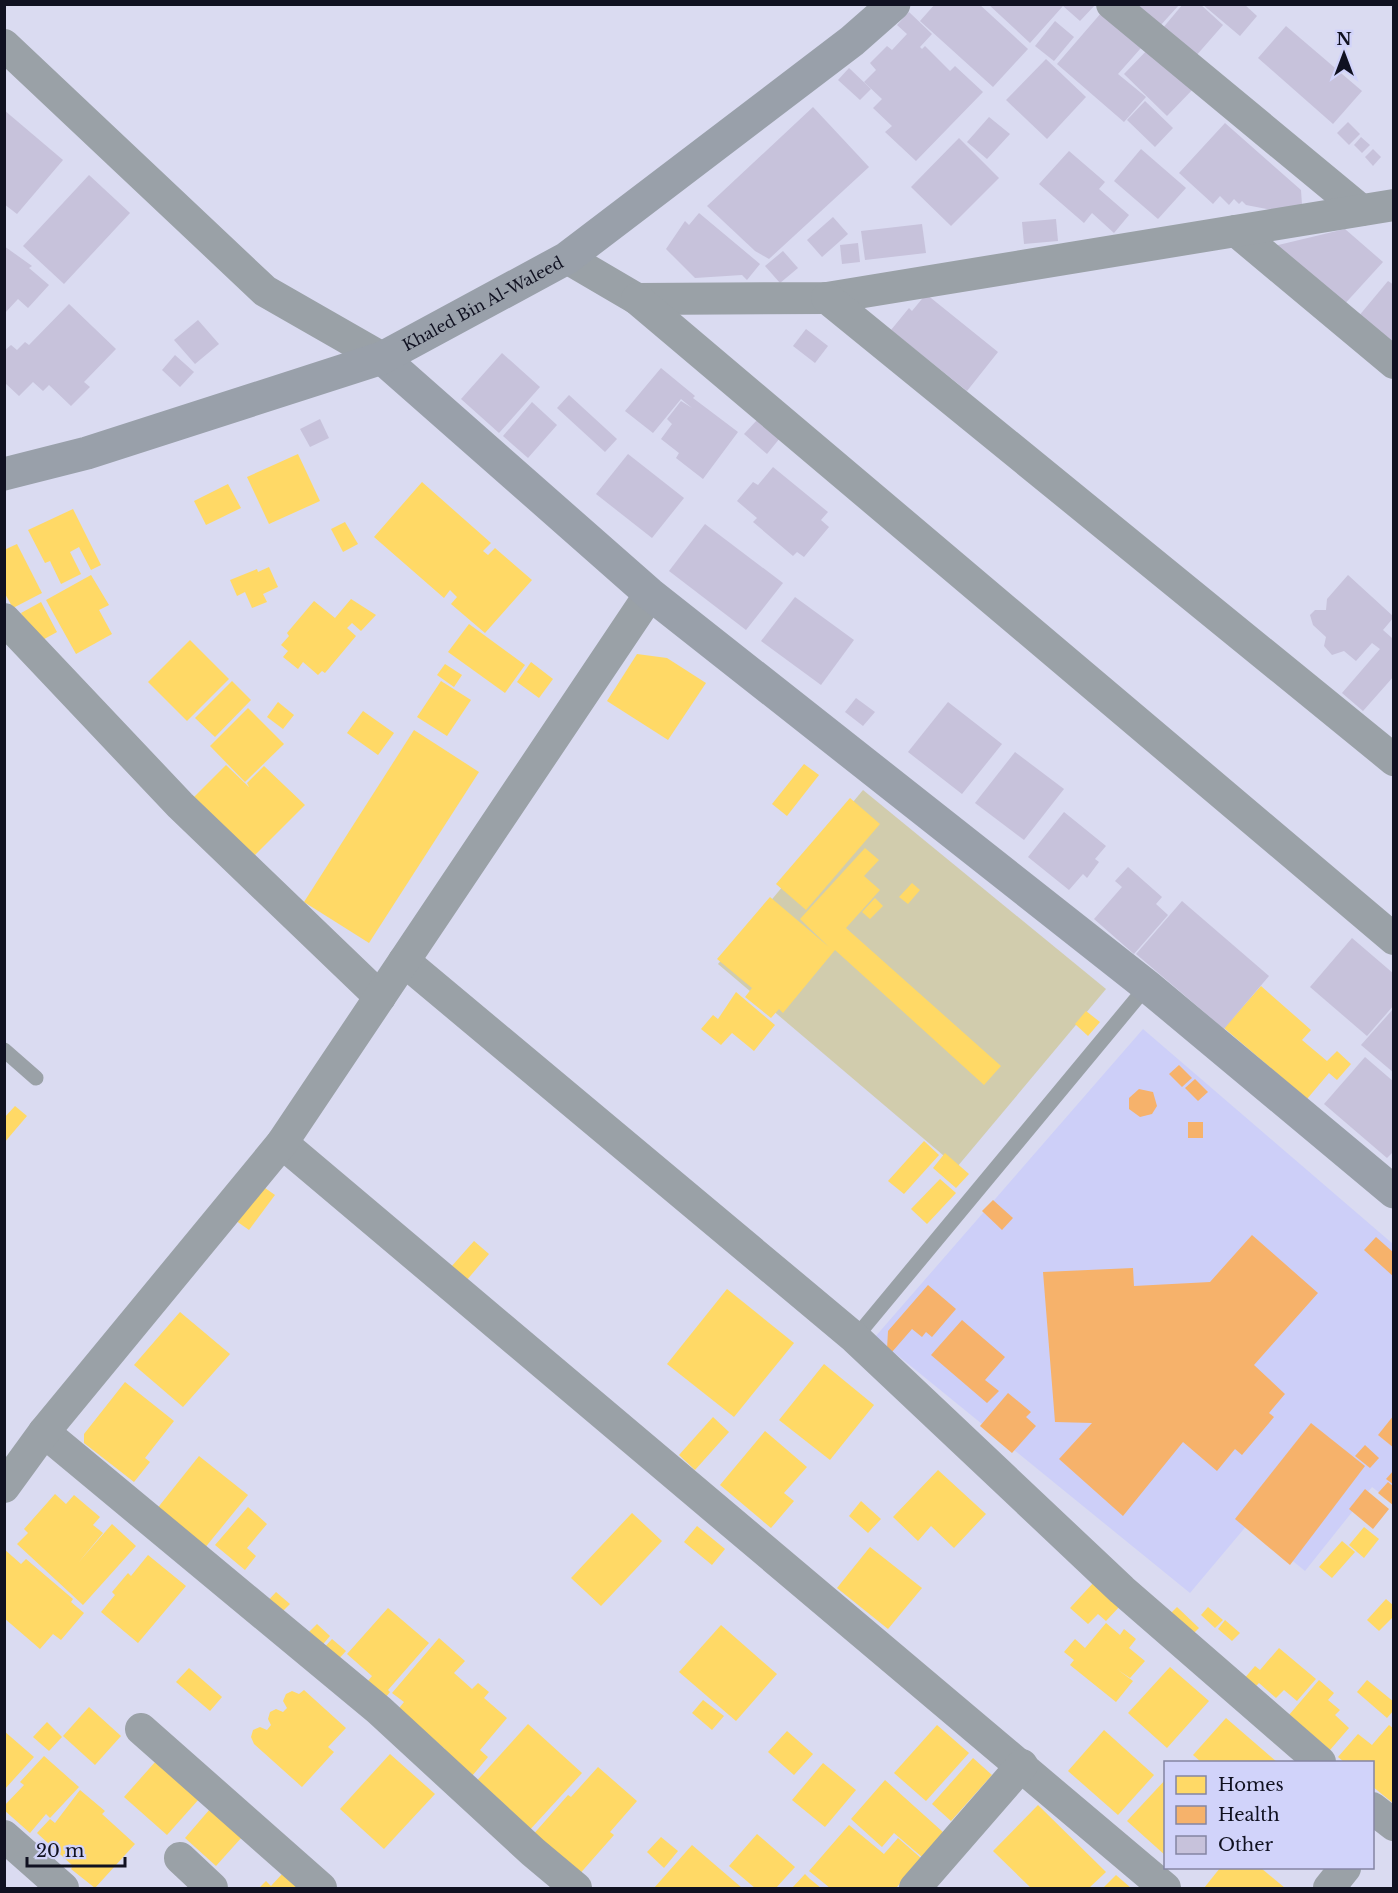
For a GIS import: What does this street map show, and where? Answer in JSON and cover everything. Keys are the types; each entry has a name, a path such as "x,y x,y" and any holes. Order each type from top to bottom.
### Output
{"street":[{"name":"Khaled Bin Al-Waleed","path":"4,474 87,453 381,358 567,258 852,41 894,4"},
{"path":"1112,4 1361,210"},
{"path":"4,45 265,291 381,358 650,594 1147,986 1394,1192"},
{"path":"637,299 827,298 1394,205"},
{"path":"1236,231 1394,363"},
{"path":"567,258 637,299 1394,939"},
{"path":"827,298 1394,760"},
{"path":"4,1487 44,1432 282,1143 650,594"},
{"path":"4,620 180,806 380,997"},
{"path":"404,962 855,1338 1122,1590 1319,1761"},
{"path":"282,1143 1165,1888"},
{"path":"44,1432 379,1710 533,1852 576,1888"},
{"path":"141,1729 321,1888"},
{"path":"915,1888 1022,1765"},
{"path":"1374,1810 1394,1825"},
{"path":"4,1836 63,1888"},
{"path":"180,1858 212,1888"},
{"path":"1329,1888 1344,1869"}],"lane":[{"path":"855,1338 1147,986"},
{"path":"4,1050 36,1078"}],"shaded area":[{"path":"863,790 1106,989 957,1167 718,964"},
{"path":"1143,1029 1393,1244 1393,1503 1372,1487 1305,1571 1248,1524 1190,1593 875,1337"}],"building: Homes":[{"path":"298,454 320,501 269,524 247,477"},
{"path":"422,482 491,543 483,551 488,555 495,548 532,580 485,633 451,604 457,597 450,590 444,598 374,537"},
{"path":"228,484 241,508 206,525 194,501"},
{"path":"73,509 101,565 91,570 79,547 70,552 81,574 61,584 50,561 45,563 28,530"},
{"path":"345,522 358,544 343,552 331,529"},
{"path":"17,544 42,593 13,608 4,592 4,550"},
{"path":"269,567 278,587 263,594 267,602 252,608 245,592 237,596 230,580 257,569 258,572"},
{"path":"91,575 109,605 99,610 112,634 76,654 46,600"},
{"path":"351,599 376,615 361,631 352,623 347,628 356,636 325,673 322,671 318,675 303,662 298,669 283,657 288,651 281,645 289,636 287,633 314,601 335,618"},
{"path":"41,602 57,632 37,643 21,613"},
{"path":"469,624 525,665 505,693 448,652"},
{"path":"190,640 229,679 187,721 148,682"},
{"path":"637,654 667,658 706,683 668,740 607,701"},
{"path":"531,662 553,679 539,698 517,682"},
{"path":"445,664 462,675 454,687 437,675"},
{"path":"232,681 251,700 215,737 195,718"},
{"path":"441,681 471,700 447,736 417,717"},
{"path":"278,702 294,715 283,729 267,717"},
{"path":"248,708 284,744 245,782 210,746"},
{"path":"363,711 394,733 378,755 347,733"},
{"path":"414,730 479,772 369,943 304,902"},
{"path":"804,764 819,775 787,816 772,804"},
{"path":"226,765 249,787 247,783 264,766 305,805 253,857 193,798"},
{"path":"850,798 880,824 806,910 776,884"},
{"path":"865,848 879,860 864,876 880,890 846,928 1001,1066 984,1085 835,950 783,1013 779,1009 771,1018 745,997 752,988 717,959 770,897 829,947 800,919"},
{"path":"912,883 920,890 908,904 899,897"},
{"path":"875,898 883,906 870,919 862,912"},
{"path":"1261,986 1311,1030 1302,1040 1327,1061 1337,1051 1351,1064 1337,1080 1329,1073 1307,1099 1224,1028"},
{"path":"736,992 775,1025 754,1051 732,1033 721,1045 701,1029 713,1015 718,1019"},
{"path":"1086,1011 1100,1022 1088,1036 1075,1024"},
{"path":"15,1106 27,1116 4,1143 4,1118"},
{"path":"924,1141 939,1155 904,1194 888,1181"},
{"path":"945,1153 969,1174 956,1188 933,1168"},
{"path":"940,1179 956,1193 927,1224 911,1209"},
{"path":"258,1183 275,1195 249,1230 232,1218"},
{"path":"474,1241 489,1254 466,1281 451,1267"},
{"path":"727,1289 794,1343 734,1417 667,1364"},
{"path":"180,1312 230,1354 183,1407 134,1365"},
{"path":"824,1364 874,1405 830,1460 779,1420"},
{"path":"125,1382 174,1421 145,1458 150,1462 134,1482 84,1443 84,1434"},
{"path":"713,1417 729,1432 695,1470 679,1455"},
{"path":"765,1431 807,1467 784,1493 794,1501 771,1528 720,1485"},
{"path":"199,1456 248,1495 204,1549 156,1510"},
{"path":"938,1470 986,1514 954,1548 931,1526 918,1541 893,1517"},
{"path":"55,1494 66,1504 74,1495 100,1517 93,1525 103,1533 78,1563 112,1524 136,1546 83,1605 17,1544 28,1533 24,1529"},
{"path":"861,1501 881,1519 868,1533 849,1516"},
{"path":"248,1507 267,1524 247,1548 256,1556 245,1570 215,1545"},
{"path":"632,1513 662,1541 601,1606 571,1578"},
{"path":"697,1526 725,1549 712,1565 684,1542"},
{"path":"1364,1527 1379,1539 1364,1558 1349,1545"},
{"path":"1342,1541 1355,1552 1332,1578 1319,1567"},
{"path":"870,1547 922,1588 888,1629 837,1588"},
{"path":"4,1549 21,1564 26,1559 73,1599 71,1602 84,1613 61,1640 53,1634 40,1649 4,1618"},
{"path":"148,1555 186,1586 138,1643 101,1612 115,1595 112,1592 128,1573 131,1576"},
{"path":"1095,1581 1121,1605 1106,1621 1098,1614 1088,1624 1070,1608"},
{"path":"276,1592 290,1604 278,1616 265,1604"},
{"path":"1386,1599 1394,1606 1394,1616 1379,1631 1367,1620"},
{"path":"1177,1607 1199,1628 1186,1641 1164,1620"},
{"path":"1208,1607 1223,1620 1215,1628 1201,1615"},
{"path":"388,1608 429,1643 388,1690 390,1692 381,1703 363,1687 372,1676 347,1654"},
{"path":"1225,1620 1240,1633 1232,1641 1218,1629"},
{"path":"1106,1623 1120,1635 1124,1629 1136,1639 1129,1648 1145,1661 1130,1678 1118,1670 1133,1681 1116,1702 1070,1665 1074,1660 1064,1652 1075,1639 1085,1648"},
{"path":"317,1624 330,1636 319,1649 305,1636"},
{"path":"721,1625 777,1674 736,1721 679,1672"},
{"path":"439,1638 465,1661 454,1673 472,1689 478,1683 489,1692 484,1698 507,1718 480,1750 488,1757 467,1782 443,1751 445,1749 409,1718 396,1712 404,1702 392,1693"},
{"path":"332,1639 346,1651 334,1664 321,1651"},
{"path":"1279,1648 1316,1679 1297,1701 1284,1690 1276,1698 1259,1683 1254,1688 1243,1680 1255,1666 1260,1670"},
{"path":"1170,1667 1209,1701 1167,1748 1128,1713"},
{"path":"189,1668 222,1697 210,1711 176,1682"},
{"path":"1319,1680 1334,1693 1328,1700 1340,1710 1335,1715 1349,1728 1330,1750 1289,1715"},
{"path":"1367,1680 1394,1702 1394,1710 1387,1718 1357,1692"},
{"path":"304,1690 346,1728 328,1747 334,1752 302,1787 254,1744 251,1737 253,1730 260,1727 267,1730 271,1725 268,1719 270,1712 276,1709 283,1712 287,1708 283,1701 286,1694 292,1691 299,1694"},
{"path":"703,1700 724,1716 712,1730 692,1713"},
{"path":"89,1707 121,1736 95,1765 63,1736"},
{"path":"1226,1718 1276,1761 1200,1761 1193,1755"},
{"path":"47,1722 62,1737 49,1751 33,1737"},
{"path":"528,1724 582,1773 527,1833 473,1785"},
{"path":"937,1725 969,1753 926,1801 894,1773"},
{"path":"1389,1725 1394,1729 1394,1804 1374,1788 1374,1761 1343,1761 1338,1757 1358,1734 1372,1745"},
{"path":"1104,1730 1154,1775 1118,1815 1068,1771"},
{"path":"4,1731 34,1757 4,1790"},
{"path":"787,1731 813,1754 794,1775 768,1752"},
{"path":"390,1754 435,1794 384,1849 340,1809"},
{"path":"44,1756 79,1787 50,1818 46,1814 30,1833 4,1810 4,1806 24,1785 20,1782"},
{"path":"973,1758 992,1775 951,1821 932,1804"},
{"path":"156,1761 199,1799 167,1835 124,1797"},
{"path":"823,1763 856,1790 825,1827 792,1800"},
{"path":"598,1767 637,1801 610,1832 614,1835 577,1877 531,1837 568,1795 571,1797"},
{"path":"885,1780 944,1833 922,1857 894,1833 882,1847 851,1819"},
{"path":"1164,1781 1164,1854 1127,1821"},
{"path":"80,1790 105,1811 102,1814 135,1844 95,1888 71,1869 73,1866 37,1833 50,1819 55,1823"},
{"path":"1038,1805 1106,1872 1089,1888 1031,1888 993,1851"},
{"path":"210,1809 242,1837 216,1866 185,1838"},
{"path":"849,1825 884,1854 898,1838 922,1859 896,1888 830,1888 809,1871"},
{"path":"757,1834 795,1867 776,1888 755,1888 729,1866"},
{"path":"661,1837 678,1851 664,1868 647,1852"},
{"path":"692,1845 742,1888 654,1888"},
{"path":"1219,1869 1262,1869 1285,1888 1204,1888"},
{"path":"283,1873 301,1888 259,1888 266,1881 271,1886"},
{"path":"805,1874 810,1879 821,1888 792,1888"},
{"path":"1116,1875 1131,1888 1103,1888"}],"building: Health":[{"path":"1179,1065 1192,1078 1182,1087 1169,1074"},
{"path":"1195,1079 1208,1092 1198,1101 1185,1088"},
{"path":"1139,1089 1153,1092 1157,1106 1152,1114 1140,1117 1129,1109 1129,1098"},
{"path":"1188,1122 1203,1122 1203,1138 1188,1138"},
{"path":"993,1200 1013,1218 1002,1230 982,1211"},
{"path":"1252,1235 1318,1293 1254,1365 1285,1394 1269,1413 1274,1417 1242,1455 1235,1449 1217,1471 1183,1442 1123,1516 1059,1459 1092,1423 1055,1422 1043,1272 1133,1268 1134,1286 1210,1282"},
{"path":"1376,1237 1394,1253 1394,1277 1364,1250"},
{"path":"928,1285 956,1309 932,1337 926,1332 922,1337 912,1329 892,1352 887,1349 888,1331"},
{"path":"962,1320 1005,1357 985,1380 999,1391 987,1403 931,1355"},
{"path":"1008,1393 1031,1412 1026,1417 1036,1426 1012,1453 980,1426"},
{"path":"1394,1415 1394,1448 1378,1435"},
{"path":"1311,1423 1365,1466 1290,1565 1235,1519"},
{"path":"1365,1445 1379,1458 1370,1468 1355,1456"},
{"path":"1394,1470 1394,1485 1386,1479"},
{"path":"1388,1482 1394,1487 1394,1506 1378,1493"},
{"path":"1365,1489 1389,1509 1373,1529 1349,1509"}],"building: Other":[{"path":"935,4 979,4 1028,49 993,87 920,21"},
{"path":"988,4 1096,4 1080,21 1063,6 1030,43"},
{"path":"1183,4 1200,4 1223,25 1195,57 1162,29"},
{"path":"1202,4 1244,4 1257,16 1240,36"},
{"path":"1108,5 1148,40 1118,74 1146,97 1124,122 1057,64"},
{"path":"1135,5 1179,5 1159,27"},
{"path":"909,12 932,34 920,47 922,49 925,46 950,71 955,66 983,92 916,161 885,132 892,126 873,108 882,99 864,82 876,70 870,63 887,46 892,50 907,34 897,25"},
{"path":"1055,21 1074,37 1054,61 1035,46"},
{"path":"1286,26 1362,91 1333,124 1258,58"},
{"path":"1153,44 1196,86 1167,116 1124,74"},
{"path":"1046,59 1086,97 1047,139 1006,100"},
{"path":"849,68 871,89 860,100 838,80"},
{"path":"1145,101 1173,128 1155,147 1127,120"},
{"path":"813,107 869,167 769,259 755,251 707,206"},
{"path":"4,110 63,160 17,214 4,204"},
{"path":"989,117 1010,134 987,159 967,142"},
{"path":"1348,122 1360,134 1349,145 1337,133"},
{"path":"1225,123 1301,190 1302,205 1272,210 1246,205 1242,201 1239,204 1234,199 1229,205 1220,196 1213,204 1179,173"},
{"path":"1361,137 1370,145 1362,153 1354,145"},
{"path":"959,138 999,178 951,226 911,187"},
{"path":"1141,149 1186,188 1158,219 1114,181"},
{"path":"1373,149 1381,157 1373,166 1365,157"},
{"path":"1069,151 1105,182 1099,189 1129,215 1114,233 1092,213 1084,223 1039,184"},
{"path":"89,175 130,213 64,284 23,246"},
{"path":"699,213 760,264 747,280 742,275 695,278 666,249 685,221 689,225"},
{"path":"833,217 848,234 822,257 807,240"},
{"path":"1056,219 1058,241 1024,244 1022,222"},
{"path":"922,224 926,253 865,260 861,231"},
{"path":"1345,229 1383,262 1341,308 1270,247"},
{"path":"858,243 860,262 842,264 840,245"},
{"path":"4,246 32,266 29,268 49,285 28,308 18,299 4,314"},
{"path":"783,251 798,268 780,283 765,266"},
{"path":"1388,281 1394,285 1394,356 1353,323"},
{"path":"926,294 998,352 967,391 891,330 909,308 912,311"},
{"path":"69,304 116,349 84,382 90,387 71,406 49,385 43,391 33,382 19,396 4,382 4,351 11,345 17,350 25,342 29,345"},
{"path":"198,320 219,344 195,364 174,340"},
{"path":"806,329 828,346 815,363 793,346"},
{"path":"502,353 540,387 499,433 461,399"},
{"path":"175,355 194,372 180,387 162,370"},
{"path":"661,368 695,396 693,398 738,432 703,479 676,458 679,453 661,439 672,424 667,419 681,401 692,408 681,399 653,433 625,411"},
{"path":"569,395 617,439 605,452 557,408"},
{"path":"532,402 557,425 528,458 503,436"},
{"path":"320,419 329,438 310,447 300,429"},
{"path":"758,419 780,438 767,454 744,434"},
{"path":"628,454 684,498 652,538 596,494"},
{"path":"773,467 828,512 821,520 829,527 804,557 797,552 793,556 753,522 757,518 737,501 753,482 758,485"},
{"path":"705,524 783,583 746,630 669,571"},
{"path":"1348,575 1394,617 1383,630 1392,638 1394,636 1394,676 1363,711 1342,693 1380,649 1372,643 1356,661 1344,651 1332,655 1324,646 1326,637 1313,625 1310,615 1315,610 1326,610 1327,599"},
{"path":"795,597 854,640 821,685 761,641"},
{"path":"856,698 875,712 863,726 845,712"},
{"path":"948,702 1002,744 962,794 908,752"},
{"path":"1015,752 1064,789 1024,840 975,803"},
{"path":"1064,812 1106,846 1095,859 1099,862 1087,878 1083,874 1069,890 1028,857"},
{"path":"1128,867 1162,897 1156,904 1168,915 1134,954 1094,919 1122,887 1115,881"},
{"path":"1182,901 1269,976 1224,1029 1136,954"},
{"path":"1352,938 1394,974 1394,1005 1367,1036 1310,987"},
{"path":"1394,1008 1394,1073 1361,1045"},
{"path":"1365,1057 1394,1082 1394,1151 1387,1158 1324,1104"}]}
